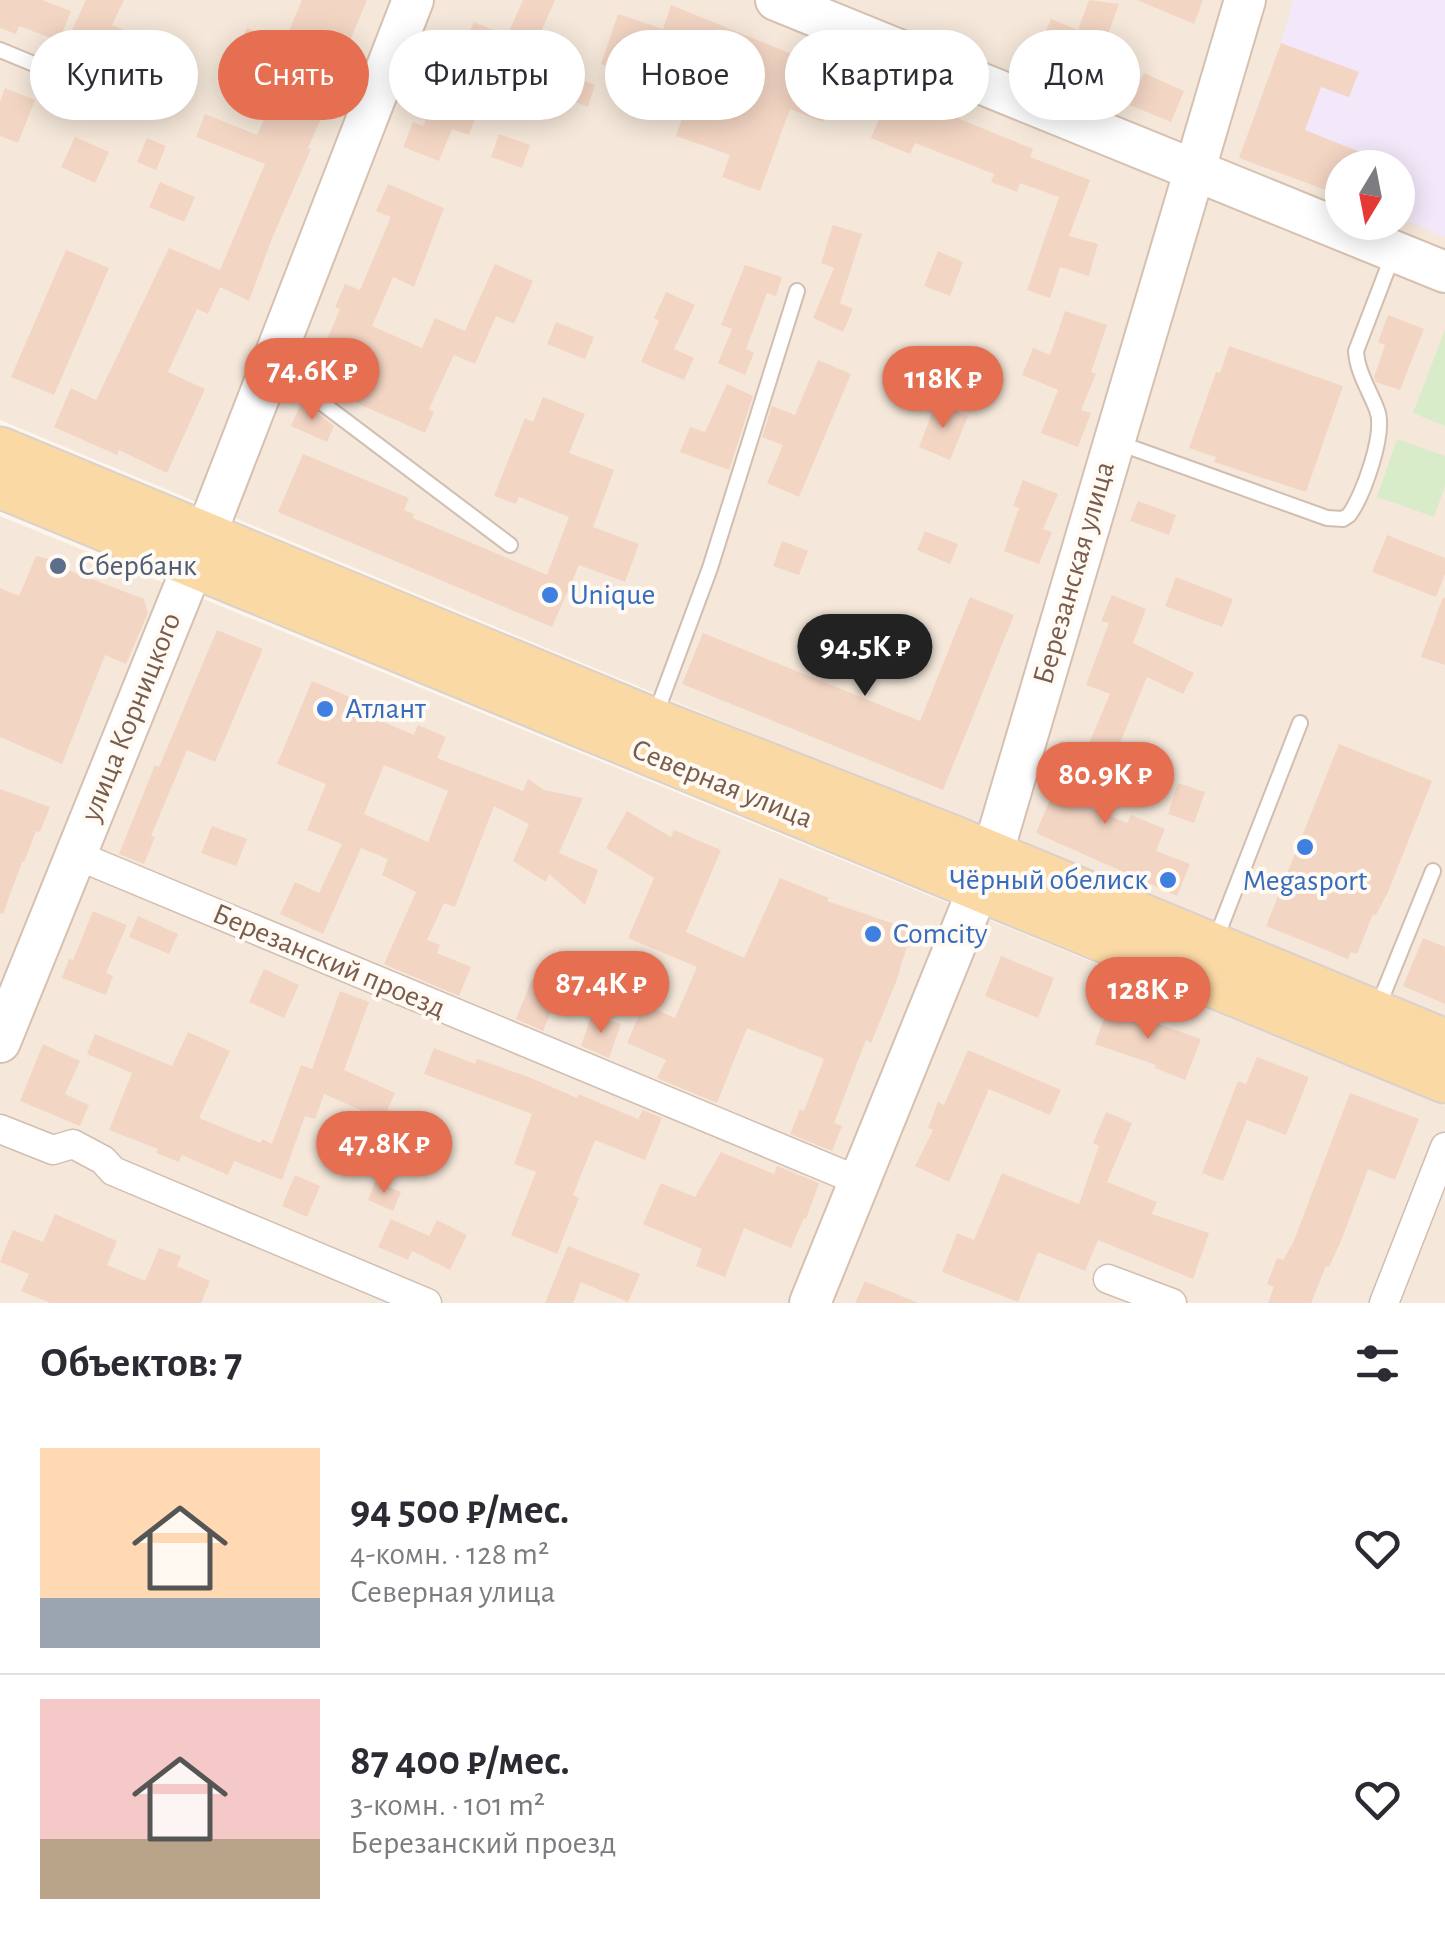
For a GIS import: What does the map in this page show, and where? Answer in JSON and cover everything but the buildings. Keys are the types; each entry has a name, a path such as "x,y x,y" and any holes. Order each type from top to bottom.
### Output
{"main road":[{"name":"Северная улица","path":"0,450 199,550 985,872 1213,946 1445,1042"},
{"name":"Северная улица","path":"0,485 199,550 652,721 1445,1080"}],"street":[{"name":"улица Корницкого","path":"0,1042 199,550 413,0"},
{"path":"776,0 828,10 1193,170 1445,272"},
{"name":"Березанская улица","path":"810,1303 985,872 1244,0"},
{"name":"Березанский проезд","path":"76,855 859,1181"},
{"path":"0,1129 53,1150 73,1144 103,1160 114,1171 427,1303"},
{"path":"1384,1303 1445,1147"},
{"path":"1108,1279 1172,1303"}],"lane":[{"path":"0,50 30,62"},
{"path":"1113,441 1327,518 1349,515 1380,428 1379,415 1356,362 1356,351 1394,252"},
{"path":"652,721 710,568 798,290"},
{"path":"267,373 306,391 510,545"},
{"path":"1213,946 1300,722"},
{"path":"1376,1013 1432,871"}],"shaded area":[{"path":"0,0 1445,0 1445,1023 0,420"},
{"path":"1293,0 1445,0 1445,237 1415,224 1415,150 1325,150 1325,190 1239,158"},
{"path":"0,516 1445,1106 1445,1303 0,1303"}],"green space":[{"path":"1445,330 1445,426 1413,413"},
{"path":"1397,439 1445,456 1445,486 1434,517 1377,497"}],"place":[{"name":"Сбербанк","path":"58,566"},
{"name":"Unique","path":"550,595"},
{"name":"Атлант","path":"325,709"},
{"name":"Megasport","path":"1305,847"},
{"name":"Чёрный обелиск","path":"1168,880"},
{"name":"Comcity","path":"873,934"}]}
